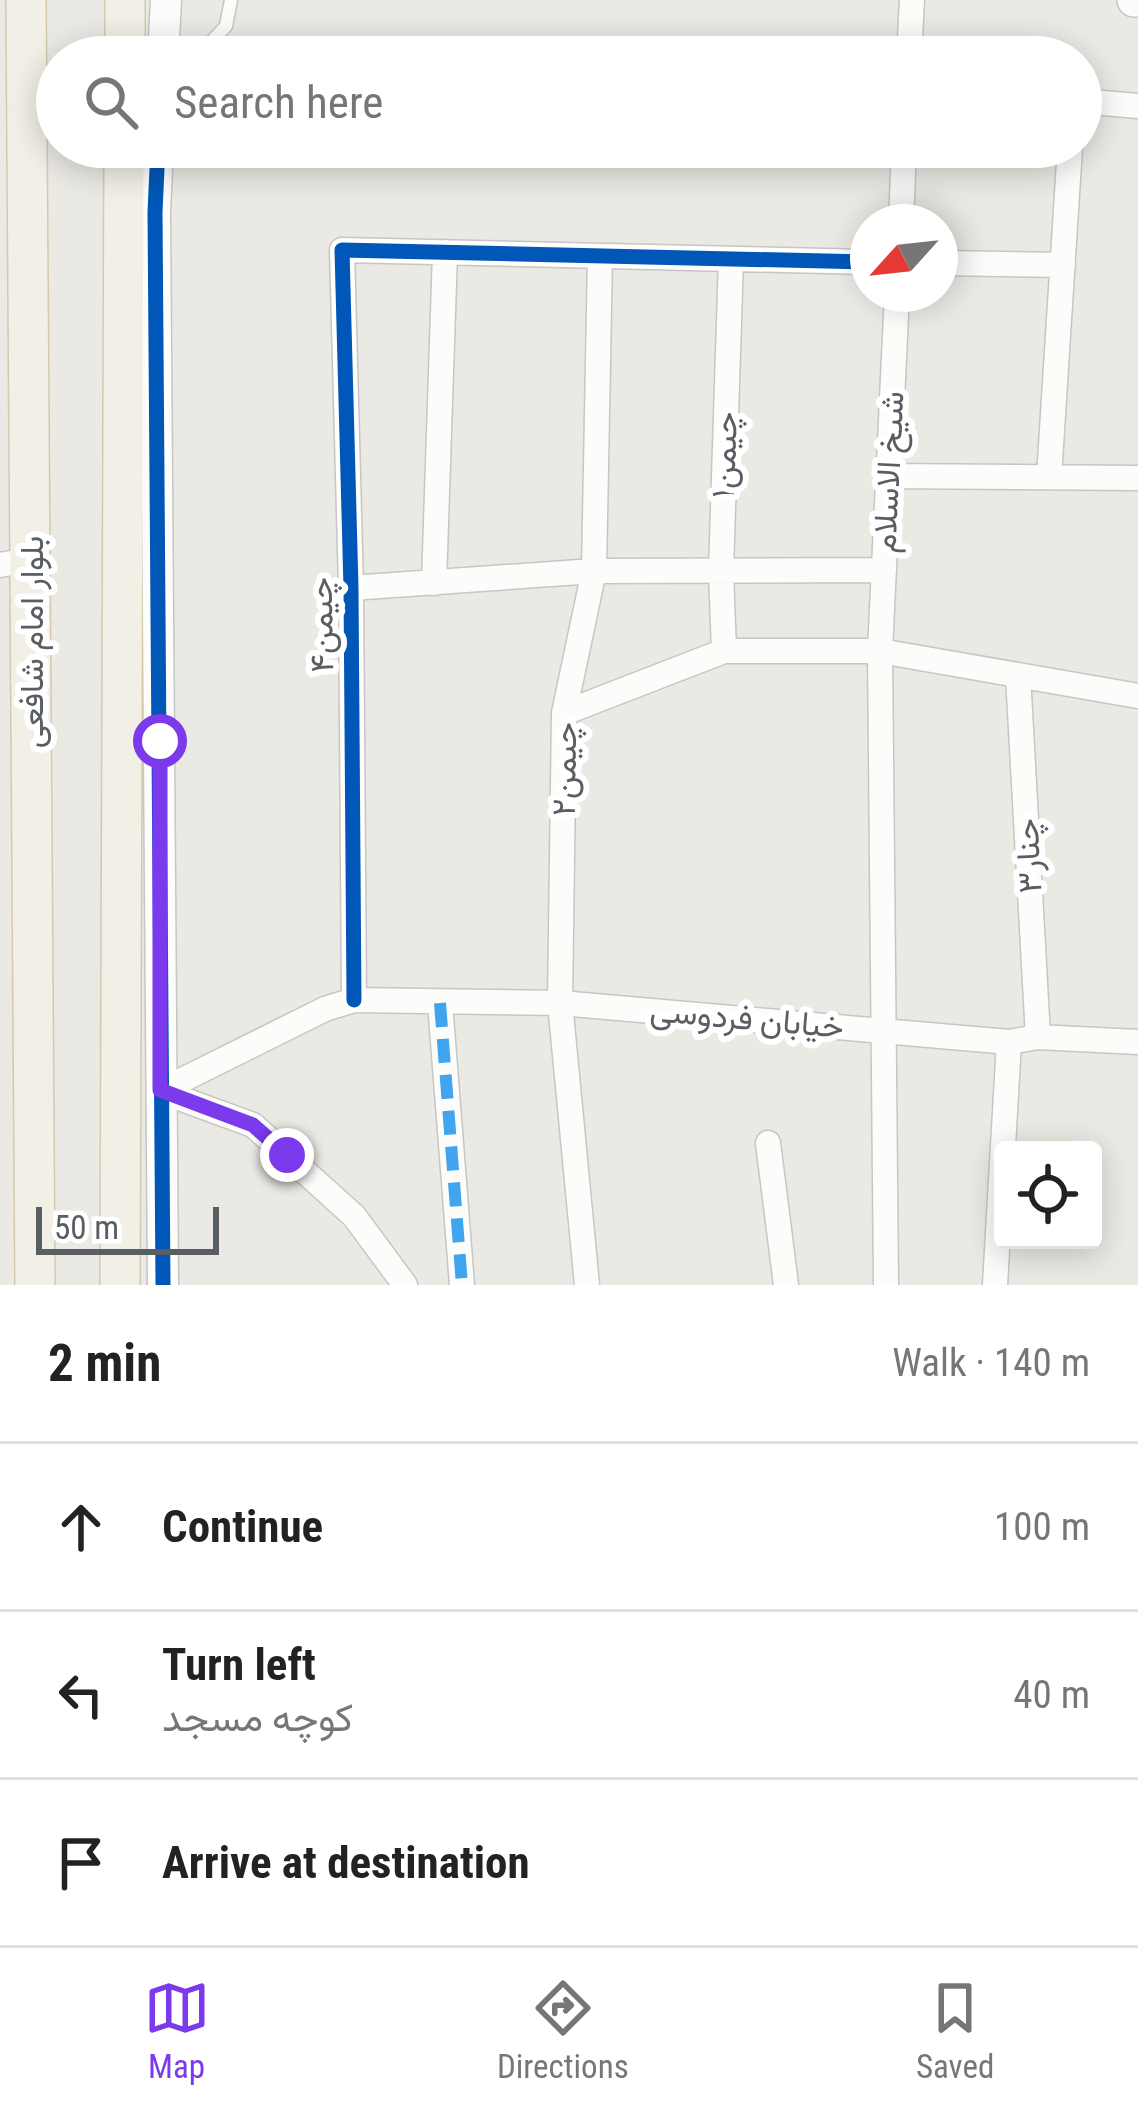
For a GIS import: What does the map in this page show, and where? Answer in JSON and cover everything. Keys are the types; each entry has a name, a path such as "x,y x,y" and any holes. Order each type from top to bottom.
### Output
{"main road":[{"name":"بلوار امام شافعی","path":"26,0 15,563 35,1285"},
{"path":"125,0 125,36"},
{"path":"120,1285 124,168"}],"street":[{"path":"164,36 166,0"},
{"path":"910,36 912,0"},
{"path":"1102,102 1138,106"},
{"path":"157,168 163,1285"},
{"path":"902,204 903,168"},
{"path":"1049,477 1069,168"},
{"name":"چیمن۴","path":"354,1000 342,250 445,252"},
{"path":"434,583 445,252 850,262"},
{"name":"چیمن۲","path":"587,1285 560,1003 564,712 594,572 600,256"},
{"name":"چیمن۱","path":"724,651 721,571 730,259"},
{"path":"958,263 1063,265"},
{"name":"شیخ الاسلام","path":"886,1285 880,651 896,312"},
{"path":"888,476 1138,478"},
{"path":"351,588 594,572 884,570"},
{"path":"564,712 724,651 880,651 1138,696"},
{"name":"چنار۳","path":"1018,675 1038,1037"},
{"path":"160,1090 325,1009 354,1000"},
{"name":"خیابان فردوسی","path":"354,1000 560,1003 1009,1042 1038,1037 1138,1042"},
{"path":"440,1003 462,1285"},
{"path":"995,1285 1009,1042"},
{"path":"160,1090 253,1125 354,1216 405,1285"},
{"path":"768,1143 785,1285"}],"lane":[{"path":"217,36 226,26 231,0"}],"marked path":[{"path":"440,1003 462,1285"}],"cycle path":[{"path":"157,168 163,1285"},
{"path":"354,1000 342,250 850,262"}],"route":[{"path":"160,741 160,1090 253,1125 287,1155"}]}
